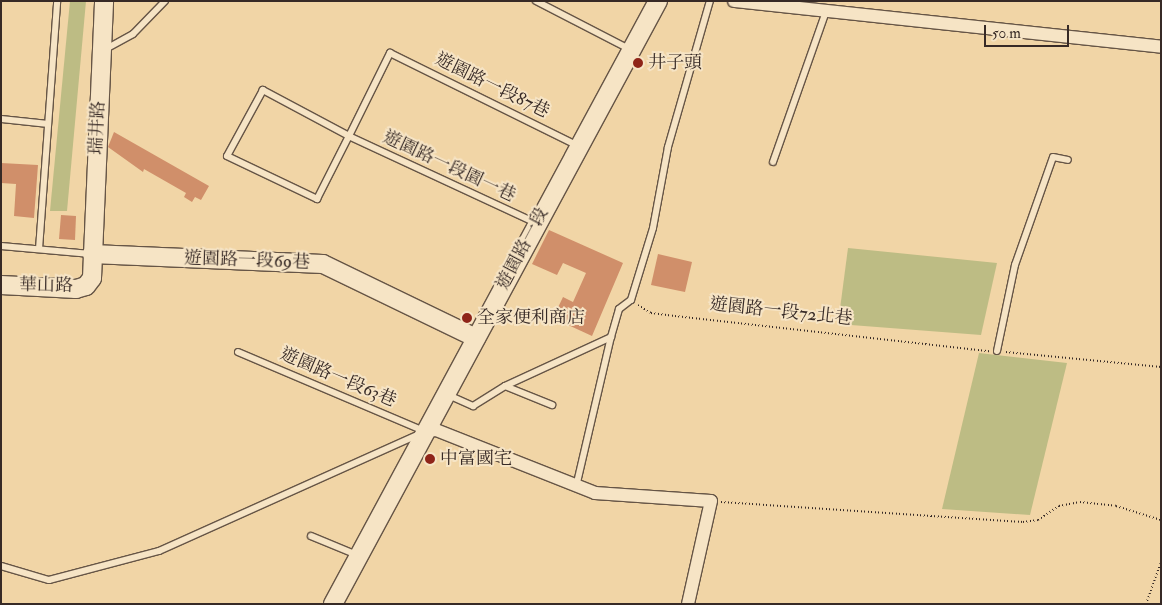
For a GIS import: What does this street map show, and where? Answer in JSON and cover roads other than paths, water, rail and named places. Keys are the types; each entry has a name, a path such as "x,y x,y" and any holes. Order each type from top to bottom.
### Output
{"street":[{"name":"瑞井路","path":"92,254 104,1"},
{"name":"遊園路一段","path":"333,604 658,1"},
{"path":"734,1 825,14 1161,47"},
{"name":"華山路","path":"1,285 76,289 86,286 92,278 92,254"},
{"name":"遊園路一段69巷","path":"92,254 323,264 476,338"},
{"path":"425,432 436,430 595,493 711,501 688,604"}],"lane":[{"path":"39,249 57,1"},
{"path":"101,52 133,34 165,1"},
{"path":"536,1 632,51"},
{"path":"576,487 611,337 619,308 631,300 653,228 668,147 710,1"},
{"path":"773,162 825,14"},
{"name":"遊園路一段87巷","path":"349,136 390,53 580,147"},
{"name":"遊園路一段園一巷","path":"349,136 317,199 227,156 263,90 349,136 537,224"},
{"path":"1,119 48,124"},
{"path":"997,351 1015,265 1054,157 1068,160"},
{"path":"1,246 92,254"},
{"path":"445,394 473,406 505,386 611,337"},
{"name":"遊園路一段63巷","path":"238,352 425,432"},
{"path":"505,386 552,405"},
{"path":"1,566 50,580 160,551 425,432"},
{"path":"311,536 358,556"}],"place":[{"name":"井子頭","path":"638,63"},
{"name":"全家便利商店","path":"467,318"},
{"name":"中富國宅","path":"430,459"}]}
